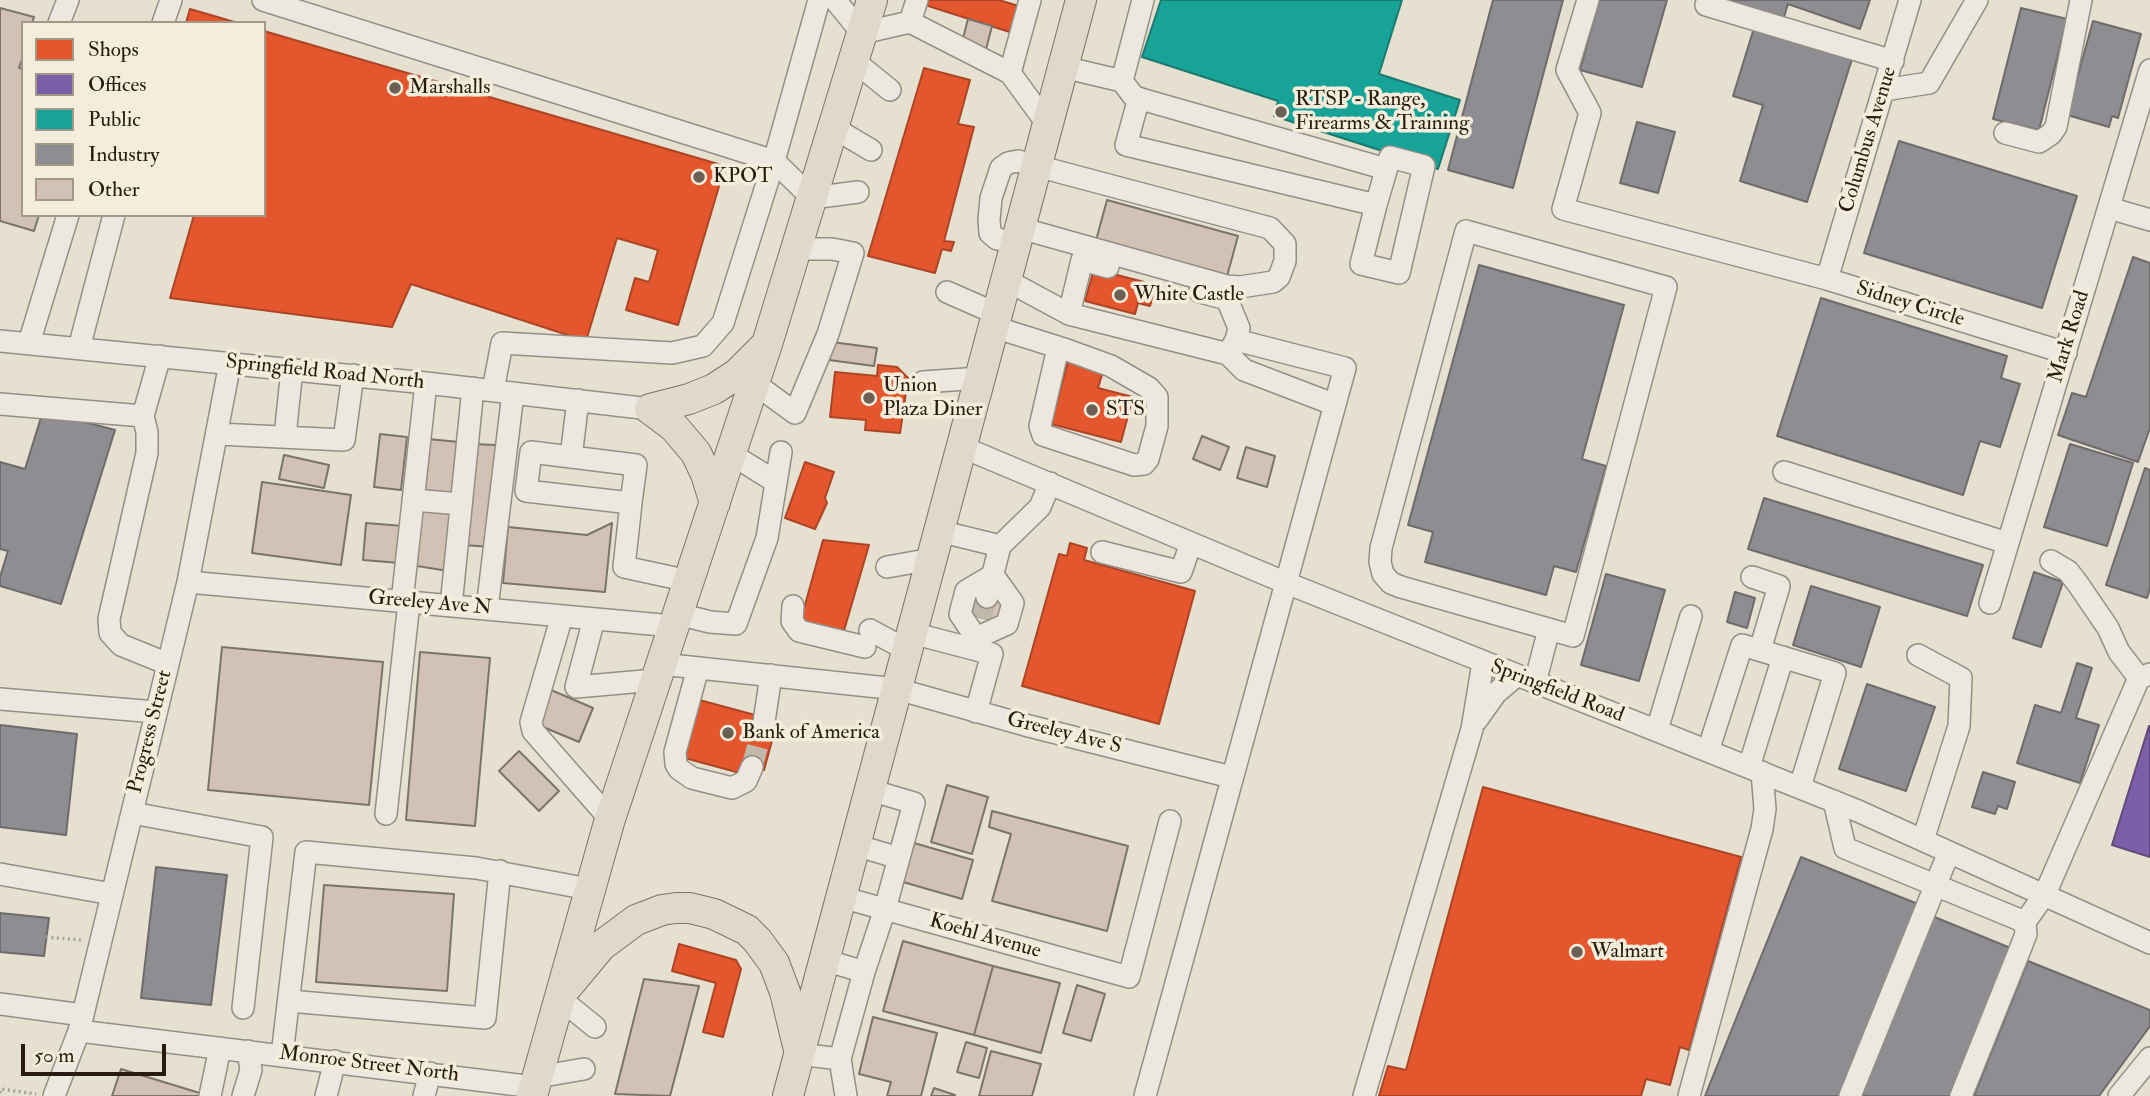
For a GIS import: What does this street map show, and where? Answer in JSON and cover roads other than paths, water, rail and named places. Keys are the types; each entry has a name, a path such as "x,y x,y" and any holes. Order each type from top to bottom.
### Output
{"highway":[{"path":"534,1087 589,889 767,344 872,0"},
{"path":"788,1096 1081,0"},
{"path":"650,409 714,389 737,374 767,344"},
{"path":"650,409 674,427 696,453 715,503"},
{"path":"558,997 601,946 630,923 662,910 702,910 747,930 766,951 780,976 799,1054"}],"street":[{"path":"60,21 68,0"},
{"path":"164,21 170,0"},
{"path":"263,0 774,161 812,198 858,192"},
{"path":"451,606 461,504 493,390 502,343 672,353 704,346 723,323 774,161 820,0"},
{"path":"835,0 858,47 890,90"},
{"path":"858,47 910,22 917,0"},
{"path":"1010,73 1030,0"},
{"path":"1122,80 1143,0"},
{"name":"Sidney Circle","path":"1588,0 1567,70 1590,113 1563,209 1827,279 2066,353"},
{"name":"Columbus Avenue","path":"1827,279 1910,0"},
{"path":"1884,90 1929,83 1977,0"},
{"path":"2005,133 2039,142 2056,127 2081,0"},
{"path":"1706,5 1893,61"},
{"path":"910,22 1010,73 1048,125"},
{"path":"1063,66 1122,80 1134,97 1387,169"},
{"name":"Mark Road","path":"1990,603 2150,70"},
{"path":"1139,98 1126,145 1376,205"},
{"path":"834,128 871,150"},
{"path":"1390,157 1424,166 1399,274 1361,264 1387,169 1390,157"},
{"path":"1018,235 1227,286 1240,287 1273,282 1279,277 1285,261 1284,244 1270,228 1037,165"},
{"path":"2109,208 2150,219"},
{"path":"29,343 67,217"},
{"path":"79,348 113,217"},
{"path":"1466,231 1666,286 1573,636 1549,629 1401,587 1391,583 1383,574 1380,562 1381,548 1466,231"},
{"path":"754,383 795,413 828,334 853,253 832,249 797,249"},
{"path":"1069,314 1082,260 1227,299 1239,328 1232,347 1244,370 1334,404"},
{"path":"1006,280 1069,314 1345,368 1284,582 1145,1096"},
{"path":"947,292 996,321 1058,348 1111,366 1149,388 1157,397 1157,426 1148,459 1144,464 1133,465 1043,435 1040,426 1058,348"},
{"name":"Springfield Road North","path":"0,341 353,375 650,409"},
{"path":"160,356 143,416 147,432 147,453 109,618 110,634 121,645 168,664"},
{"name":"Progress Street","path":"48,1095 81,1023 188,582 230,363"},
{"path":"285,436 292,369"},
{"path":"217,434 344,440 353,375"},
{"path":"923,382 980,378"},
{"path":"386,814 413,500 426,383"},
{"path":"487,609 493,390"},
{"path":"571,457 578,400"},
{"path":"0,404 143,416"},
{"name":"Springfield Road","path":"962,447 1483,663 1834,801 2150,943"},
{"path":"631,503 526,491 531,452 636,465 624,567 689,581"},
{"path":"731,454 776,482 780,452"},
{"path":"1784,472 2007,543"},
{"name":"Greeley Ave N","path":"188,582 594,619 736,624 766,538 776,482"},
{"path":"979,625 1000,546 1040,507 1050,483"},
{"path":"413,500 461,504"},
{"path":"939,531 1000,546"},
{"path":"1101,552 1181,572 1191,543"},
{"path":"887,567 932,559"},
{"path":"1962,1096 2026,934 2025,922 2045,894 2145,676 2119,652 2108,628 2068,570 2051,561"},
{"path":"976,712 992,654 979,625 960,614 966,591 993,575"},
{"path":"793,606 792,621 799,631 910,642 979,625 1007,624 1013,603 993,575"},
{"path":"1752,577 1779,586 1760,650"},
{"path":"562,616 531,722 533,732 611,819"},
{"path":"1657,730 1691,616"},
{"name":"Greeley Ave S","path":"594,619 576,687 658,672 698,668 897,690 1231,777"},
{"path":"1472,729 1496,693 1526,680 1549,629"},
{"path":"1708,751 1742,645 1835,673 1800,788"},
{"path":"1918,655 1961,678 1959,726 1923,840"},
{"path":"1689,1096 1762,829 1765,809 1755,769 1783,657"},
{"path":"1364,1096 1472,729 1483,663"},
{"path":"698,668 676,745 676,764 692,778 732,788 746,781 752,766"},
{"path":"764,722 771,675"},
{"path":"0,699 156,712"},
{"path":"846,1096 840,1059 915,803 870,790"},
{"path":"1834,801 1845,848 2025,922"},
{"path":"132,813 262,837 243,1009"},
{"name":"Koehl Avenue","path":"842,897 1129,977 1170,821"},
{"path":"855,845 899,858"},
{"path":"282,1055 306,852 500,872 589,889"},
{"path":"1850,1096 1949,852"},
{"path":"289,1001 485,1018 500,872"},
{"path":"0,874 112,894"},
{"path":"825,960 864,972"},
{"path":"558,997 595,1027"},
{"name":"Monroe Street North","path":"0,1004 81,1023 220,1048 430,1073 472,1087 534,1087 584,1069"},
{"path":"210,1096 220,1048"},
{"path":"243,1096 251,1070 248,1051"},
{"path":"799,1054 840,1059"},
{"path":"2119,1096 2150,1058"},
{"path":"326,1096 335,1061"},
{"path":"424,1096 430,1073"}],"tunnel":[{"path":"981,618 987,597"},
{"path":"752,767 764,722"}],"place":[{"name":"Marshalls","path":"395,88"},
{"name":"RTSP - Range, Firearms & Training","path":"1281,112"},
{"name":"KPOT","path":"699,177"},
{"name":"White Castle","path":"1120,295"},
{"name":"Union Plaza Diner","path":"869,398"},
{"name":"STS","path":"1092,410"},
{"name":"Bank of America","path":"728,733"},
{"name":"Walmart","path":"1577,952"}]}
